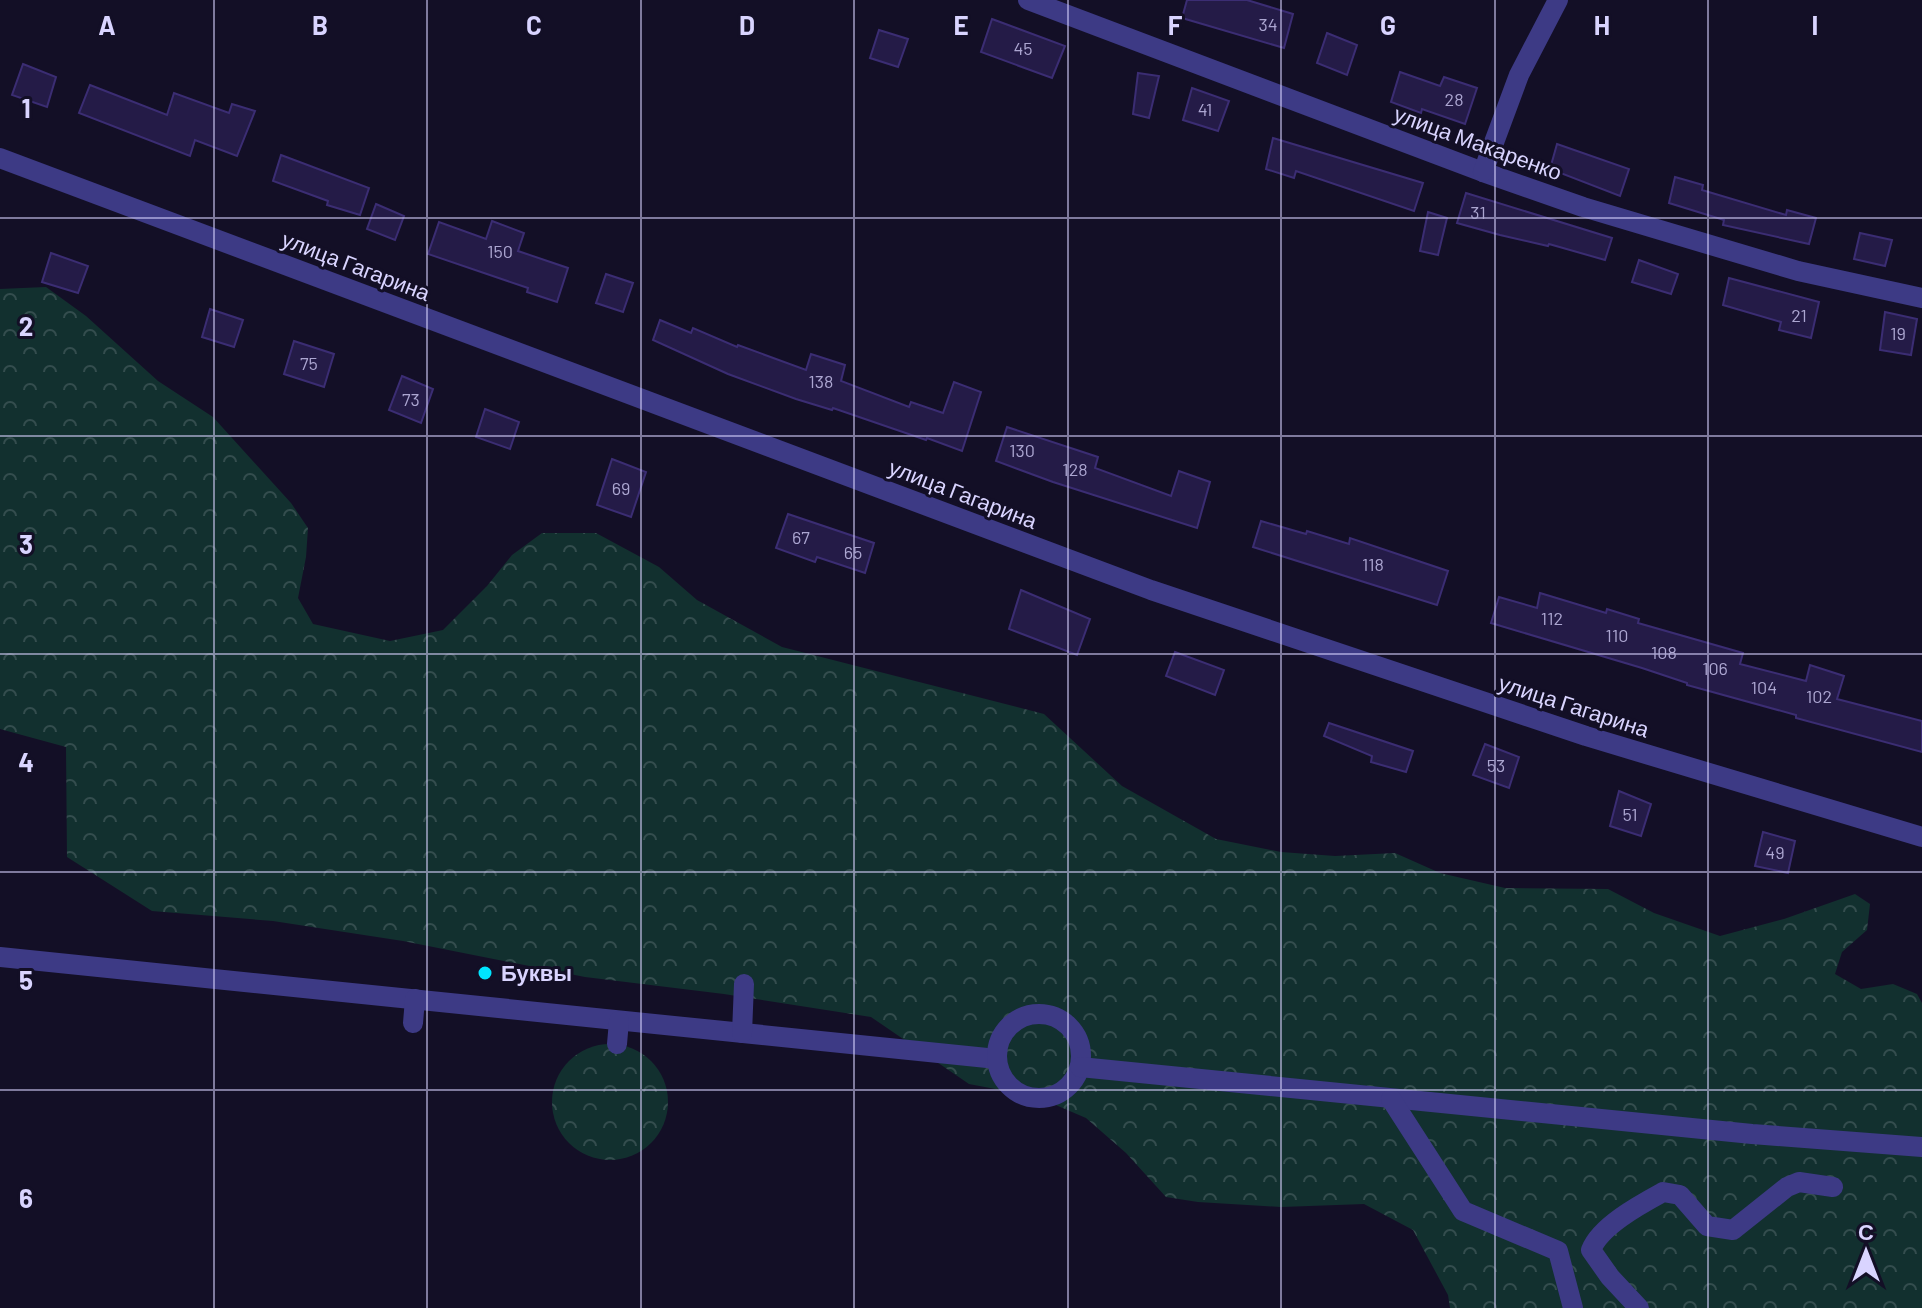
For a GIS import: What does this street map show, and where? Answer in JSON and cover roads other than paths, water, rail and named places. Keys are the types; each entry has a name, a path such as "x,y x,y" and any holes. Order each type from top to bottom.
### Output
{"street":[{"name":"улица Макаренко","path":"1028,0 1583,207 1798,271 1922,298"},
{"path":"1483,172 1519,75 1558,0"},
{"name":"улица Гагарина","path":"0,158 1151,590 1586,736 1922,837"},
{"path":"0,957 997,1059"},
{"path":"742,1033 744,984"},
{"path":"413,1023 415,999"},
{"path":"1033,1014 1054,1017 1071,1028 1081,1047 1080,1067 1073,1082 1062,1092 1047,1098 1031,1098 1017,1092 1003,1078 997,1059 1001,1039 1014,1022 1033,1014"},
{"path":"617,1044 619,1021"},
{"path":"1080,1067 1737,1133 1922,1147"},
{"path":"1391,1099 1463,1211 1558,1251 1573,1308"},
{"path":"1639,1308 1595,1259 1591,1250 1595,1239 1636,1208 1663,1192 1680,1195 1707,1226 1733,1230 1787,1187 1799,1182 1833,1187"}],"place":[{"name":"Буквы","path":"485,973"}]}
